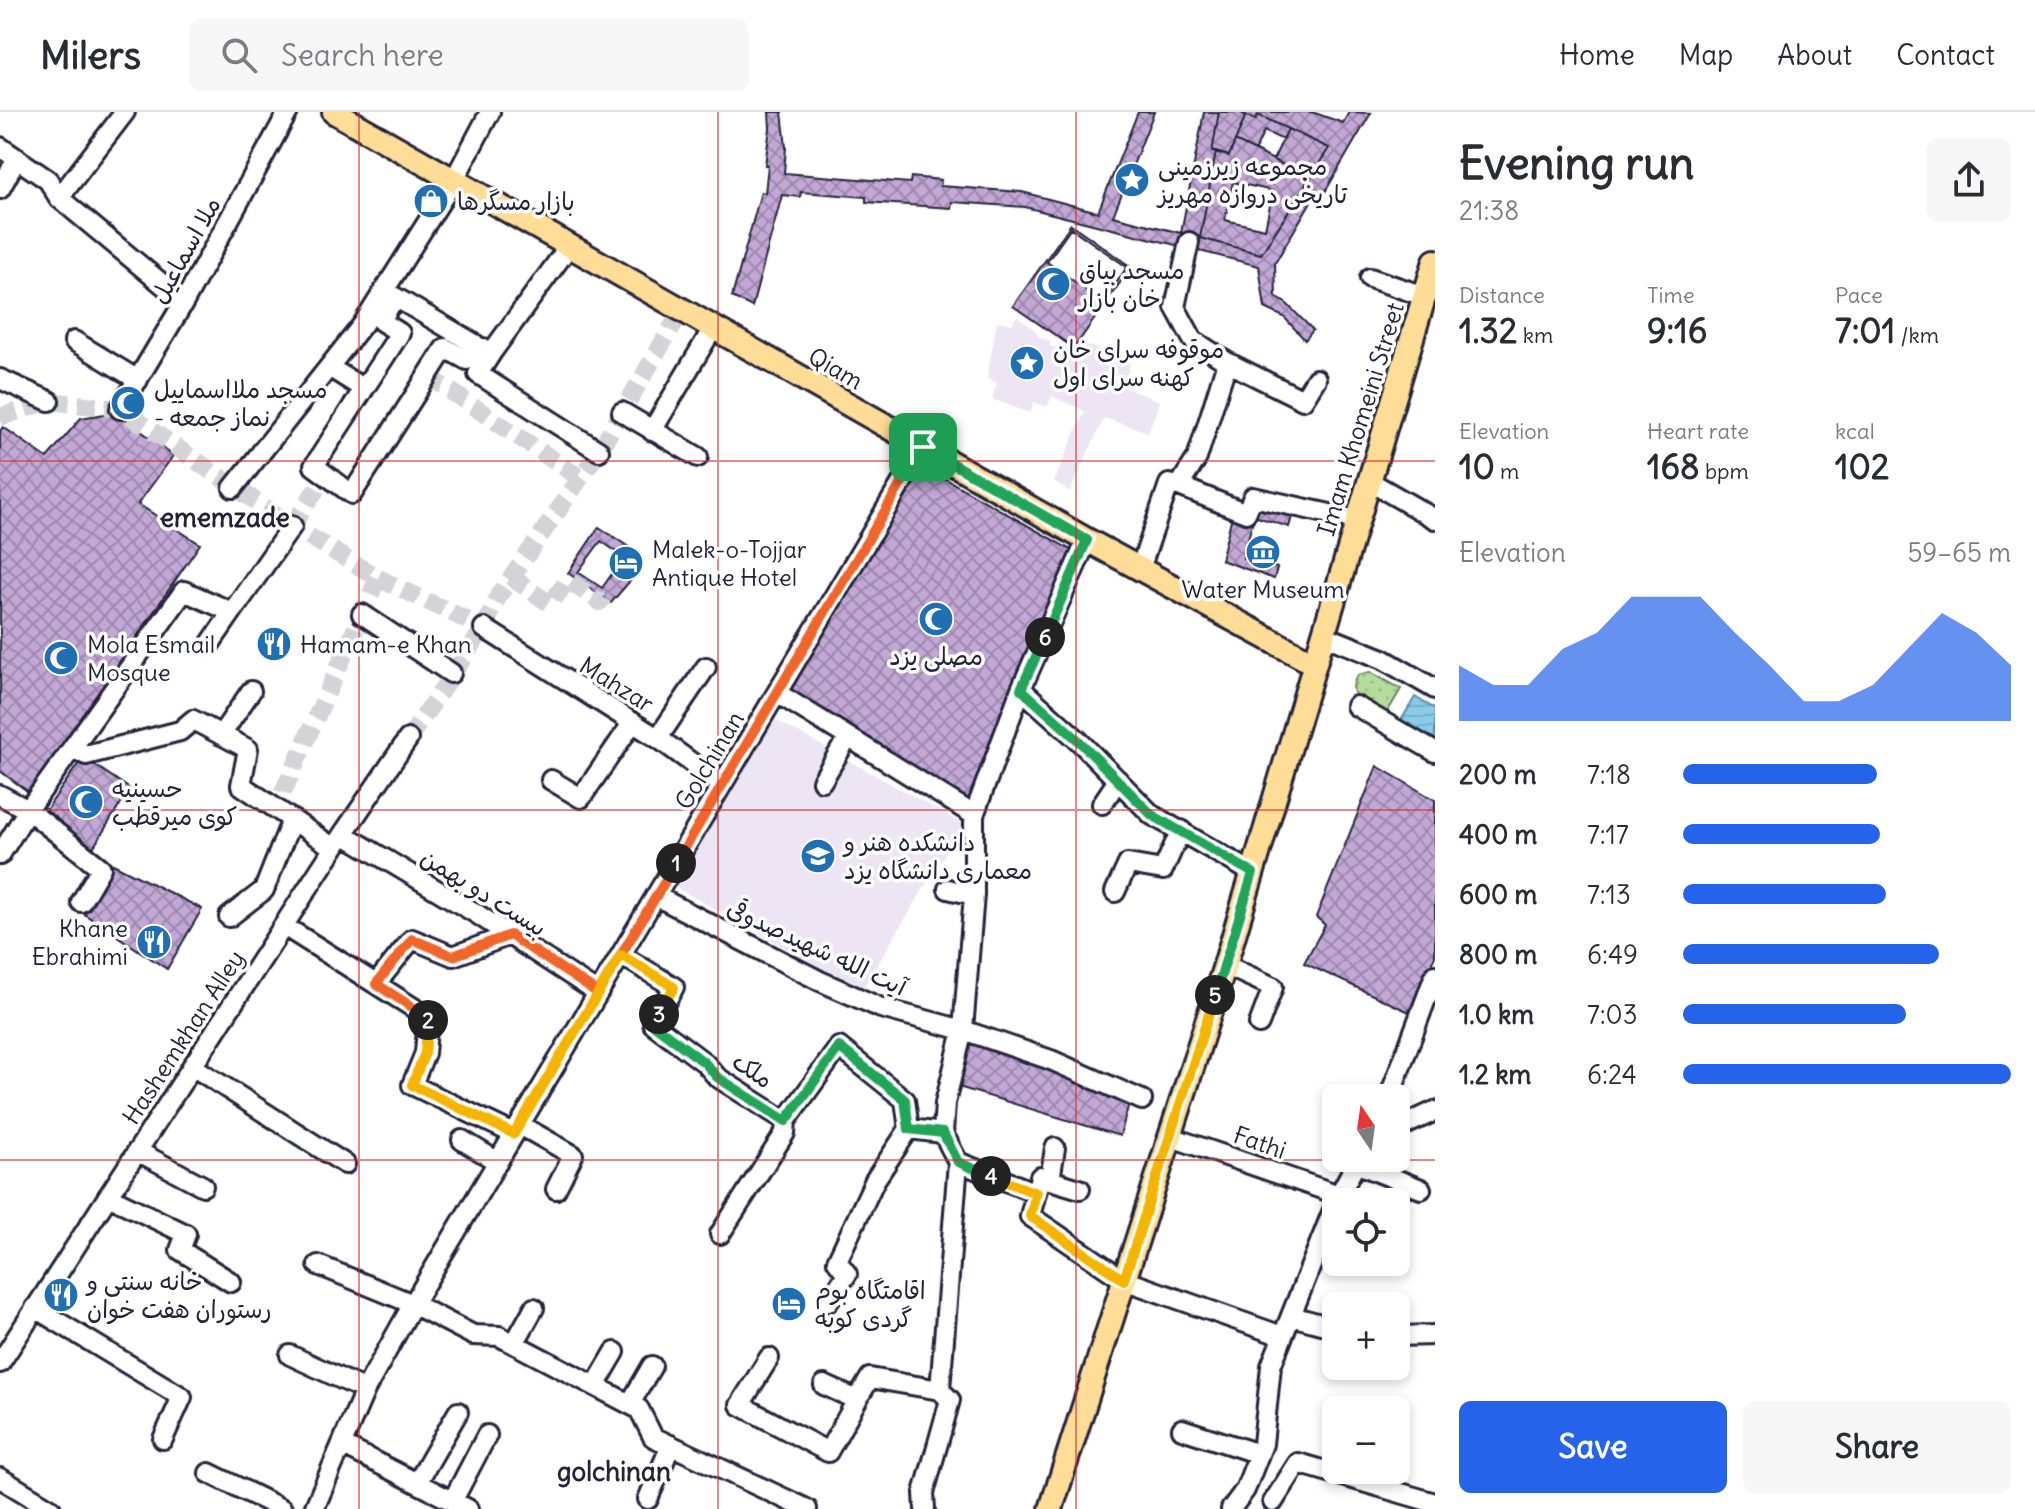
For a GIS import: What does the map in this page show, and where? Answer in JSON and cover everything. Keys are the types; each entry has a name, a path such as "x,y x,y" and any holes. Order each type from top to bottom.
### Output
{"main road":[{"name":"Qiam","path":"334,112 1087,540 1315,664"},
{"name":"Imam Khomeini Street","path":"1051,1509 1225,965 1435,261"}],"street":[{"path":"59,198 125,112"},
{"name":"ملا اسماعیل","path":"120,409 184,302 288,112"},
{"path":"490,112 388,298 381,321 400,333 314,466 352,494 445,348 467,360 483,348 569,246"},
{"path":"0,147 48,180 59,198 184,302"},
{"path":"0,189 17,158"},
{"path":"1189,242 1175,307 1193,340 1227,362 1303,400 1316,379"},
{"path":"1370,278 1424,296"},
{"path":"233,488 363,324 388,298 395,297 483,348"},
{"path":"652,431 713,328"},
{"path":"74,341 138,380"},
{"path":"483,348 478,374 599,451"},
{"path":"1179,486 1197,458 1227,362"},
{"path":"329,367 364,389"},
{"path":"0,379 49,401"},
{"path":"622,412 698,457"},
{"name":"Golchinan","path":"317,1508 365,1390 413,1304 923,447"},
{"path":"1369,481 1435,519"},
{"path":"1140,569 1169,484 1246,513 1253,497 1357,520"},
{"path":"210,644 292,526"},
{"path":"940,1390 958,1162 943,1133 945,1103 963,1030 974,895 974,815 1021,689 1087,540"},
{"path":"1,851 184,591 232,612"},
{"path":"362,614 451,673"},
{"name":"Mahzar","path":"484,628 658,738 722,785"},
{"path":"1323,635 1383,659 1435,689"},
{"path":"658,738 706,667"},
{"path":"1411,688 1435,702"},
{"path":"1021,689 1078,740 1152,815 1253,873"},
{"path":"72,748 86,755 180,731 193,720 221,735 251,691"},
{"path":"777,693 974,815"},
{"path":"1356,706 1435,752"},
{"path":"551,780 581,798 633,722"},
{"name":"بیست دو بهمن","path":"221,735 248,749 241,785 292,819 510,935 598,993"},
{"path":"822,781 848,737"},
{"name":"Hashemkhan Alley","path":"0,1363 338,841 408,739"},
{"path":"1102,804 1118,780"},
{"path":"0,795 28,810 101,868 81,902"},
{"path":"229,917 264,890 292,819"},
{"path":"1115,892 1128,864 1163,870 1181,830"},
{"path":"948,889 974,895"},
{"name":"آیت الله شهیدصدوقی","path":"656,896 820,981 881,1008 963,1030 1051,1060 1142,1100"},
{"path":"284,926 428,1017 425,1053 412,1085 573,1155 556,1189"},
{"path":"376,984 412,939 453,956 510,935"},
{"name":"ملک","path":"621,955 674,987 653,1024 705,1063 717,1077 786,1121 839,1047 905,1100 909,1129"},
{"path":"1225,965 1273,987 1259,1024"},
{"path":"1394,1084 1435,975"},
{"path":"192,1066 345,1164"},
{"path":"1410,1123 1435,1111"},
{"path":"720,1234 785,1133 786,1121"},
{"path":"828,1302 847,1274 837,1261 862,1207 875,1180 909,1129 943,1133"},
{"name":"Fathi","path":"1171,1137 1322,1189"},
{"path":"462,1140 498,1162"},
{"path":"1050,1180 1055,1148"},
{"path":"137,1151 203,1186"},
{"path":"958,1162 1036,1193"},
{"path":"1382,1172 1421,1189"},
{"path":"1080,1189 1040,1177 1030,1216 1124,1280 1282,1336"},
{"path":"108,1196 186,1234 180,1250 231,1282"},
{"path":"1231,1509 1245,1490 1263,1444 1271,1366 1322,1238"},
{"path":"318,1265 413,1304 473,1335 499,1336 639,1409 653,1437 807,1509"},
{"path":"35,1308 182,1397 163,1439"},
{"path":"514,1344 534,1308"},
{"path":"1291,1316 1322,1324"},
{"path":"1410,1336 1435,1335"},
{"path":"595,1386 615,1352"},
{"path":"290,1355 365,1390"},
{"path":"769,1358 740,1405 828,1452 870,1378 940,1390 950,1400 924,1493 925,1509"},
{"path":"630,1404 652,1366"},
{"path":"824,1385 857,1400"},
{"path":"417,1483 458,1412"},
{"path":"1182,1429 1259,1454"},
{"path":"342,1445 460,1505 487,1435"},
{"path":"648,1499 671,1445"},
{"path":"1245,1490 1276,1506 1298,1463 1435,1503"},
{"path":"209,1473 282,1509"},
{"path":"0,1478 51,1509"}],"shaded area":[{"path":"1017,316 1036,331 1037,336 1050,341 1051,347 1074,348 1081,344 1131,358 1125,388 1160,401 1148,432 1104,418 1070,492 1054,481 1085,411 1052,396 1047,407 1034,402 1030,413 992,399 997,383 987,378 997,321 1012,324"},
{"name":"دانشکده هنر و معماری دانشگاه یزد","path":"770,717 963,824 862,990 675,887"}],"green space":[{"path":"1370,672 1401,689 1385,716 1355,695 1353,689 1358,675"}],"water":[{"path":"1415,697 1435,709 1435,745 1399,724"}],"building":[{"path":"769,112 782,112 786,147 784,173 910,183 911,177 941,180 940,186 1022,192 1098,212 1138,112 1154,112 1113,216 1181,233 1204,112 1219,112 1212,152 1216,152 1200,238 1261,254 1329,148 1258,115 1255,120 1239,112 1312,112 1343,123 1349,112 1371,113 1322,197 1316,193 1275,263 1276,297 1313,330 1305,340 1284,317 1265,308 1259,266 1025,207 952,202 951,208 866,202 866,197 801,192 800,197 782,195 752,307 732,297 761,192 765,193"},
{"path":"1219,112 1246,115 1229,156 1212,152"},
{"path":"1246,115 1255,120 1258,115 1288,129 1283,140 1264,131 1255,151 1235,141"},
{"path":"1288,129 1329,148 1310,178 1273,160"},
{"path":"1235,141 1310,178 1261,254 1200,238 1216,152 1229,156","holes":["1233,182 1273,191 1265,229 1225,220"]},
{"name":"مسجد بیاق خان بازار","path":"1071,224 1131,267 1074,348 1013,306","holes":["1071,228 1127,267 1103,302 1047,262"]},
{"name":"Mola Esmail Mosque","path":"117,412 173,456 138,504 200,544 30,793 0,771 0,431 3,427 47,458 81,418"},
{"name":"مصلی یزد","path":"916,462 1076,553 969,803 785,685"},
{"path":"1253,502 1293,513 1289,527 1254,516 1243,558 1277,568 1274,579 1221,560 1233,512"},
{"name":"Malek-o-Tojjar Antique Hotel","path":"599,527 639,554 628,569 635,575 611,603 568,573","holes":["601,541 624,557 602,588 578,572"]},
{"name":"حسینیه کوی میرقطب","path":"83,757 130,789 89,854 42,816"},
{"path":"1377,766 1435,800 1435,956 1409,1012 1304,963 1325,925 1316,917"},
{"name":"Khane Ebrahimi","path":"113,864 202,909 167,969 84,914"},
{"path":"963,1036 1049,1063 1130,1100 1120,1136 952,1085"}],"tunnel":[{"path":"408,739 484,628 498,597 599,451 682,310"},
{"path":"428,376 580,478"},
{"path":"0,417 49,401 120,409 292,526 378,578 283,792 278,810"},
{"path":"292,526 326,475"},
{"path":"511,577 550,604 568,580 600,602 603,597"},
{"path":"378,578 484,628"}],"place":[{"name":"مجموعه زیرزمینی تاریخی دروازه مهریز","path":"1132,180"},
{"name":"بازار مسگرها","path":"431,201"},
{"name":"مسجد بیاق خان بازار","path":"1053,284"},
{"name":"موقوفه سرای خان کهنه سرای اول","path":"1027,363"},
{"name":"مسجد ملااسماییل - نماز جمعه","path":"128,403"},
{"name":"Water Museum","path":"1263,552"},
{"name":"Malek-o-Tojjar Antique Hotel","path":"626,563"},
{"name":"مصلی یزد","path":"936,619"},
{"name":"Hamam-e Khan","path":"274,644"},
{"name":"Mola Esmail Mosque","path":"61,658"},
{"name":"حسینیه کوی میرقطب","path":"86,802"},
{"name":"دانشکده هنر و معماری دانشگاه یزد","path":"818,856"},
{"name":"Khane Ebrahimi","path":"154,942"},
{"name":"خانه سنتی و رستوران هفت خوان","path":"61,1295"},
{"name":"اقامتگاه بوم گردی کوبه","path":"789,1304"}],"district":[{"name":"ememzade","path":"225,517"},
{"name":"golchinan","path":"614,1471"}],"route":[{"path":"923,447 1087,540 1021,689 1078,740 1152,815 1253,873 1124,1280 1030,1216 1036,1193 958,1162 943,1133 909,1129 905,1100 839,1047 786,1121 717,1077 705,1063 653,1024 674,987 621,955 514,1134 412,1085 425,1053 428,1017 376,984 412,939 453,956 510,935 598,993 923,447"}]}
